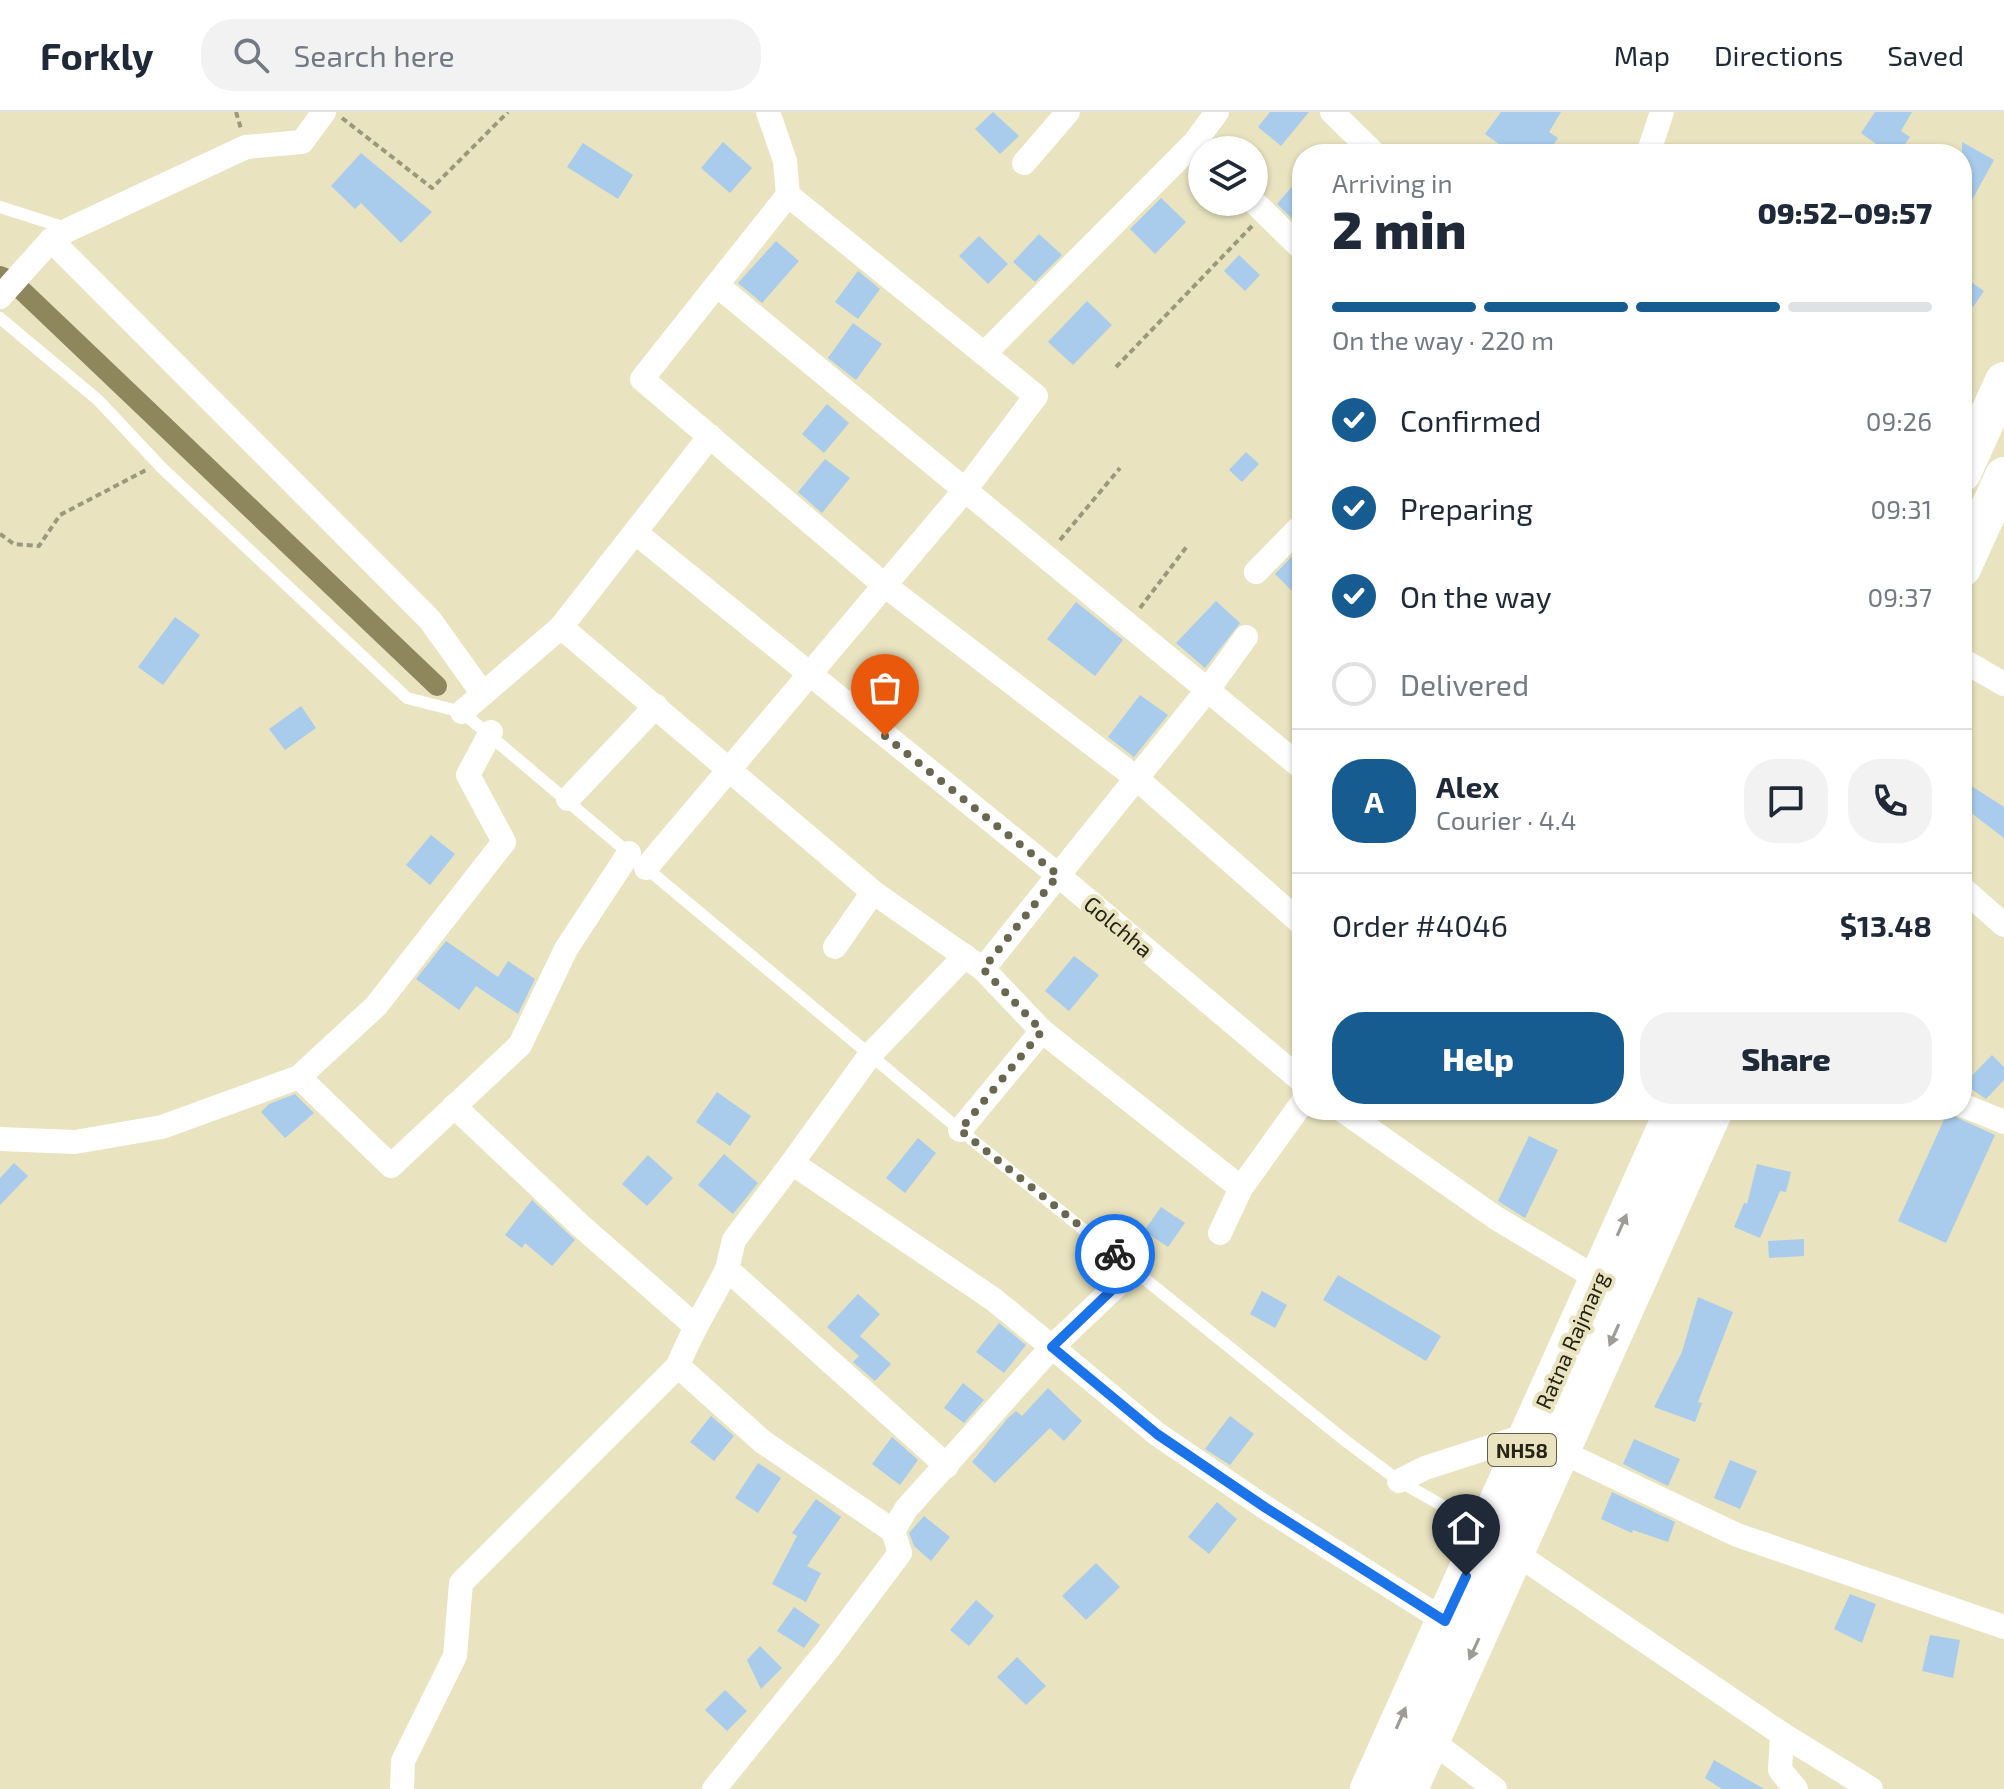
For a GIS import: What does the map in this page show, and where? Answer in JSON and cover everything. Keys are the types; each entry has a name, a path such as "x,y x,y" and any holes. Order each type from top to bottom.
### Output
{"highway":[{"path":"1972,451 2004,381"},
{"path":"1972,546 2004,476"},
{"name":"Ratna Rajmarg","path":"1409,1789 1517,1554 1546,1443 1598,1279 1670,1120"},
{"name":"Ratna Rajmarg","path":"1369,1789 1487,1530 1546,1443 1709,1120"}],"street":[{"path":"0,297 60,234 246,147 302,142 324,112"},
{"path":"768,112 785,161 788,195 642,379 883,584 1135,777 1292,915"},
{"path":"1024,163 1068,112"},
{"path":"1204,136 1217,112"},
{"path":"1332,112 1365,144"},
{"path":"1651,144 1662,112"},
{"path":"984,354 1188,157"},
{"path":"299,1077 391,1166 520,1045 566,949 637,861 729,769 811,676 883,584 965,490 1036,396 788,195"},
{"path":"1268,216 1292,239"},
{"path":"60,234 430,620 483,694"},
{"path":"718,286 1292,759"},
{"path":"462,712 561,627 710,436"},
{"name":"Golchha","path":"636,533 1058,875 1292,1073"},
{"path":"1256,572 1292,535"},
{"path":"561,627 873,892 974,962 1042,1031 1241,1188"},
{"path":"402,1789 403,1761 455,1656 461,1583 678,1366 694,1325 705,1314 727,1269 734,1240 870,1055 974,962 1058,875 1209,688 1246,637"},
{"path":"1972,666 2004,684"},
{"path":"568,799 656,706"},
{"path":"0,1139 75,1142 162,1127 299,1077 376,1006 504,842 468,775 490,733"},
{"path":"835,947 873,892"},
{"path":"1972,897 2004,925"},
{"path":"960,1130 1042,1031"},
{"path":"454,1106 581,1226 694,1325"},
{"path":"1972,1109 2004,1122"},
{"path":"1220,1233 1241,1188 1292,1117"},
{"path":"1356,1120 1496,1218 1598,1279"},
{"path":"792,1163 993,1299 1157,1434 1266,1508 1445,1621"},
{"path":"727,1269 947,1466"},
{"path":"893,1531 906,1509 1052,1347 1134,1269"},
{"path":"678,1366 763,1442 893,1531 900,1553 828,1649 714,1789"},
{"path":"1399,1481 1425,1468 1546,1443 1737,1535 2004,1627"},
{"path":"1517,1554 1782,1734 1871,1789"},
{"path":"1782,1734 1780,1770 1796,1789"},
{"path":"1432,1741 1495,1789"}],"lane":[{"path":"0,207 60,234"},
{"path":"0,318 98,400 159,464 407,698 462,712 490,733 637,861 960,1130 1399,1481 1487,1530"}],"path":[{"path":"335,112 432,188 508,112"},
{"path":"1116,367 1254,216"},
{"path":"0,534 14,544 39,546 60,515 159,464"},
{"path":"1045,557 1120,468"},
{"path":"1126,625 1188,545"}],"building":[{"path":"993,112 1019,136 1000,154 975,129"},
{"path":"1270,112 1309,112 1281,146 1258,127"},
{"path":"1501,112 1561,112 1549,132 1558,138 1554,144 1499,144 1485,134"},
{"path":"1875,112 1912,112 1901,131 1910,137 1905,144 1876,144 1861,133"},
{"path":"723,142 752,168 730,193 701,168"},
{"path":"583,143 633,175 618,199 567,167"},
{"path":"1972,148 1994,160 1972,200"},
{"path":"361,153 432,212 401,243 361,203 355,209 331,186"},
{"path":"1292,187 1292,218 1277,204"},
{"path":"1161,198 1186,222 1155,254 1130,229"},
{"path":"1039,234 1062,255 1035,282 1013,262"},
{"path":"979,236 1008,264 988,284 959,256"},
{"path":"776,241 799,261 762,303 738,283"},
{"path":"1239,255 1260,275 1245,291 1224,271"},
{"path":"858,271 880,289 858,319 835,302"},
{"path":"1972,283 1984,291 1972,306"},
{"path":"1087,301 1112,325 1073,365 1048,342"},
{"path":"853,323 882,344 856,380 828,358"},
{"path":"827,404 849,423 824,453 802,434"},
{"path":"1246,452 1259,464 1242,482 1229,470"},
{"path":"825,459 850,478 822,513 798,492"},
{"path":"1292,556 1292,591 1275,574"},
{"path":"1216,601 1240,623 1205,668 1176,643"},
{"path":"1076,602 1123,640 1095,676 1047,639"},
{"path":"175,617 200,635 163,685 138,667"},
{"path":"1140,695 1168,715 1134,757 1108,737"},
{"path":"301,706 316,728 285,750 269,729"},
{"path":"1972,786 2004,807 2004,838 1972,814"},
{"path":"431,835 455,854 430,885 406,865"},
{"path":"446,941 498,977 508,961 535,979 518,1014 476,986 459,1010 416,979"},
{"path":"1074,956 1099,975 1069,1011 1045,991"},
{"path":"1992,1055 2004,1067 2004,1080 1986,1099 1972,1089 1972,1076"},
{"path":"717,1092 751,1116 730,1146 696,1122"},
{"path":"295,1094 314,1113 285,1138 261,1112 269,1104"},
{"path":"1944,1120 1962,1120 1995,1135 1946,1243 1898,1221"},
{"path":"1529,1136 1558,1150 1525,1218 1498,1201"},
{"path":"918,1138 936,1153 905,1193 886,1178"},
{"path":"724,1154 758,1183 733,1214 698,1185"},
{"path":"648,1155 673,1178 647,1206 622,1184"},
{"path":"14,1163 28,1176 0,1205 0,1178"},
{"path":"1757,1164 1791,1172 1786,1192 1780,1191 1760,1238 1734,1227 1744,1203 1747,1204"},
{"path":"532,1200 575,1240 552,1266 525,1243 522,1248 505,1235"},
{"path":"1161,1207 1185,1223 1168,1247 1144,1231"},
{"path":"1804,1239 1804,1256 1769,1258 1768,1241"},
{"path":"1338,1275 1441,1336 1426,1361 1323,1300"},
{"path":"1262,1291 1287,1305 1275,1328 1250,1314"},
{"path":"858,1294 880,1314 860,1336 891,1364 875,1381 853,1362 859,1356 827,1327"},
{"path":"1698,1297 1733,1312 1698,1402 1702,1403 1695,1422 1654,1407 1682,1352"},
{"path":"999,1323 1026,1345 1004,1373 976,1352"},
{"path":"963,1383 984,1400 964,1423 944,1408"},
{"path":"1048,1388 1082,1421 1064,1441 1050,1428 995,1483 972,1462 1008,1418 1016,1411 1022,1416"},
{"path":"711,1416 734,1436 714,1461 690,1442"},
{"path":"1230,1416 1254,1434 1230,1465 1205,1449"},
{"path":"892,1437 918,1460 900,1485 872,1464"},
{"path":"1634,1439 1680,1459 1668,1486 1623,1464"},
{"path":"1730,1460 1757,1471 1740,1509 1714,1498"},
{"path":"758,1463 781,1478 758,1513 735,1498"},
{"path":"1612,1492 1675,1522 1668,1542 1633,1530 1632,1533 1601,1519"},
{"path":"816,1499 841,1517 807,1566 821,1573 806,1602 772,1584 797,1536 792,1533"},
{"path":"1217,1502 1237,1519 1209,1554 1188,1537"},
{"path":"924,1516 950,1537 931,1561 914,1546 909,1533"},
{"path":"1096,1563 1120,1587 1086,1620 1062,1596"},
{"path":"1850,1594 1876,1604 1862,1643 1834,1629"},
{"path":"976,1600 994,1616 969,1646 950,1630"},
{"path":"794,1607 820,1625 804,1648 777,1631"},
{"path":"1930,1635 1960,1640 1953,1678 1922,1671"},
{"path":"760,1646 782,1668 761,1689 747,1660"},
{"path":"1017,1657 1046,1686 1026,1705 997,1677"},
{"path":"725,1690 747,1711 727,1731 705,1710"},
{"path":"1714,1760 1764,1789 1722,1789 1705,1778"}],"waterway":[{"path":"0,276 12,281 437,686"}],"way so far":[{"path":"885,736 1058,875 983,969 1042,1031 960,1130 1115,1254"}],"route":[{"path":"1115,1254 1134,1269 1052,1347 1157,1434 1266,1508 1445,1621 1466,1576"}]}
